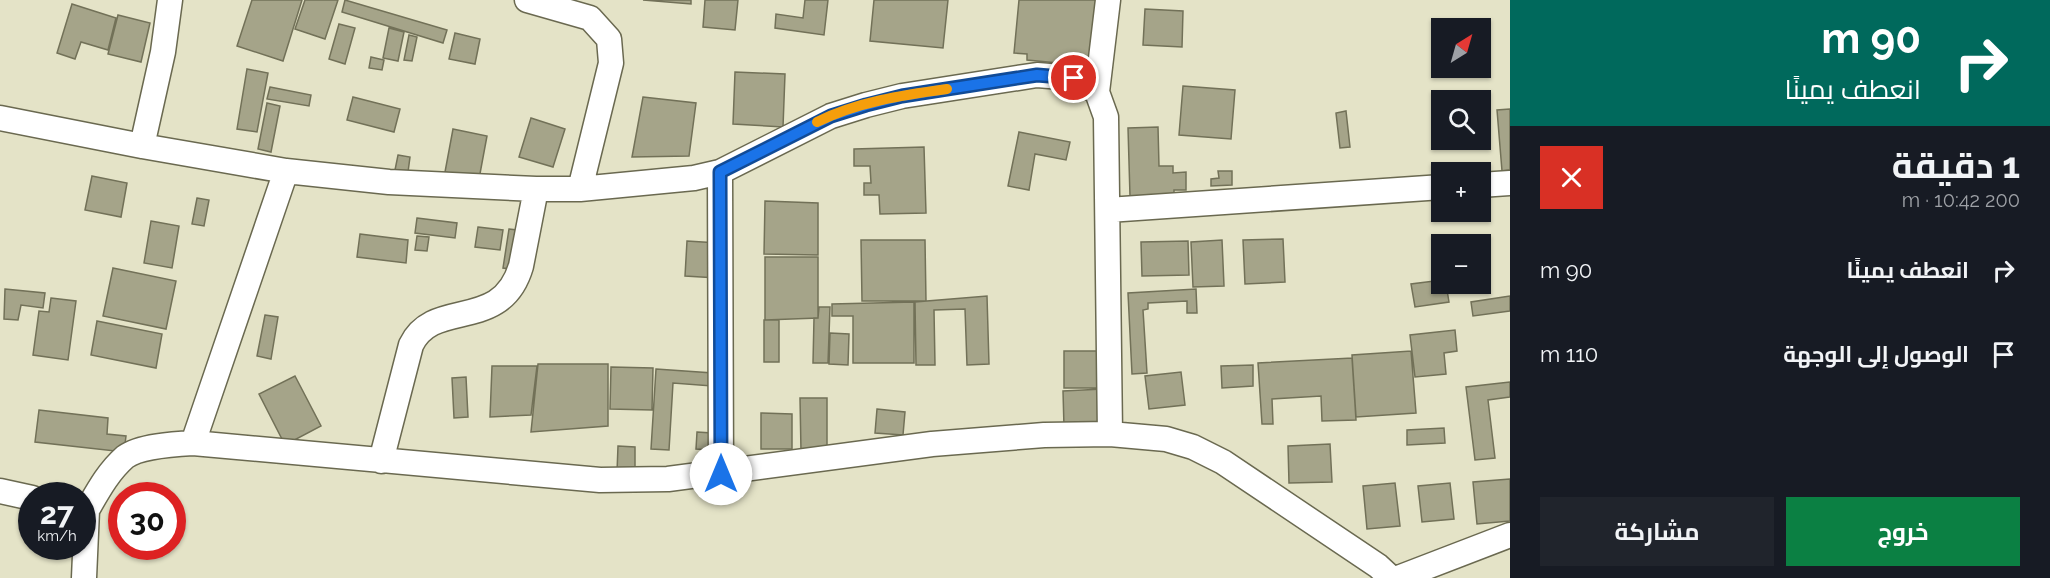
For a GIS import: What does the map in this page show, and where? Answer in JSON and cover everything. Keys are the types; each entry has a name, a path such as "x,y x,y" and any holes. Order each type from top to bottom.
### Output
{"street":[{"path":"142,146 163,52 170,0"},
{"path":"528,0 590,18 609,39 611,63 580,189"},
{"path":"1108,0 1097,92 1106,117 1110,434"},
{"path":"0,118 286,171 389,182 580,189 694,178 720,172 831,116 902,96 1037,75 1074,78 1097,92"},
{"path":"193,443 286,171"},
{"path":"720,172 721,474"},
{"path":"1491,184 1510,183"},
{"path":"1108,210 1431,188"},
{"path":"381,461 411,345 417,334 425,326 436,321 490,306 511,290 521,266 536,189"},
{"path":"96,493 105,479 127,456 164,444 193,443 600,480 668,479 721,474 932,444 1044,435 1110,434 1166,439 1193,447 1223,462 1368,559 1391,578"},
{"path":"0,490 18,494"},
{"path":"1398,578 1510,535"},
{"path":"84,560 84,578"}],"building":[{"path":"252,0 302,0 283,61 237,46"},
{"path":"305,0 338,0 325,39 295,29"},
{"path":"345,0 447,30 443,43 342,12"},
{"path":"643,0 691,0 691,4"},
{"path":"705,0 738,0 735,30 703,27"},
{"path":"805,0 828,0 824,35 775,28 776,14 803,18"},
{"path":"874,0 948,0 943,48 870,41"},
{"path":"1019,0 1096,0 1090,66 1027,60 1027,54 1014,53"},
{"path":"72,4 116,18 108,50 81,42 75,59 57,53"},
{"path":"1145,9 1183,11 1182,47 1143,45"},
{"path":"118,15 150,23 141,62 108,54"},
{"path":"339,24 355,28 345,64 329,59"},
{"path":"389,28 404,32 398,61 383,58"},
{"path":"455,33 480,39 475,64 449,59"},
{"path":"409,35 417,37 412,61 404,60"},
{"path":"371,57 384,60 382,70 369,68"},
{"path":"247,69 268,73 257,132 237,129"},
{"path":"735,72 785,74 783,127 733,124"},
{"path":"1183,86 1235,90 1231,139 1179,135"},
{"path":"270,87 311,95 309,106 267,99"},
{"path":"353,97 400,109 394,132 347,120"},
{"path":"643,97 696,103 689,156 632,157"},
{"path":"267,103 280,106 271,152 258,149"},
{"path":"1510,109 1510,170 1502,171 1497,110"},
{"path":"1346,111 1350,147 1340,148 1336,113"},
{"path":"531,118 565,129 553,167 519,157"},
{"path":"1158,127 1159,166 1173,166 1173,173 1186,172 1186,190 1174,190 1174,195 1130,196 1128,128"},
{"path":"453,129 487,136 479,179 445,172"},
{"path":"1019,132 1070,142 1066,160 1035,154 1029,190 1008,186"},
{"path":"924,147 926,213 880,214 879,195 864,195 864,183 871,183 870,166 854,166 854,149"},
{"path":"398,155 410,157 408,172 395,170"},
{"path":"1218,171 1232,171 1232,185 1211,186 1211,179 1219,178"},
{"path":"92,176 127,183 121,217 85,210"},
{"path":"197,198 209,200 204,226 192,224"},
{"path":"765,201 818,203 818,255 764,254"},
{"path":"417,218 457,223 455,238 415,233"},
{"path":"151,221 179,226 172,268 144,263"},
{"path":"478,227 503,230 500,250 475,247"},
{"path":"509,229 525,231 519,270 503,268"},
{"path":"360,234 408,240 406,263 357,257"},
{"path":"417,236 429,237 427,251 415,250"},
{"path":"1283,239 1285,282 1245,284 1243,240"},
{"path":"861,240 925,240 926,301 862,301"},
{"path":"1222,240 1224,286 1193,287 1191,242"},
{"path":"687,241 718,243 717,278 685,276"},
{"path":"1188,241 1189,275 1142,276 1141,242"},
{"path":"765,257 818,257 818,318 765,320"},
{"path":"113,268 176,281 166,329 103,316"},
{"path":"1431,281 1431,294 1448,294 1449,302 1415,307 1411,284"},
{"path":"5,289 45,293 43,308 21,305 18,320 4,319"},
{"path":"1196,289 1197,313 1187,313 1187,301 1148,303 1148,309 1143,310 1147,373 1132,374 1128,293"},
{"path":"987,296 989,364 967,365 965,309 934,310 935,365 916,365 915,302"},
{"path":"1510,296 1510,311 1473,316 1471,302"},
{"path":"51,298 76,301 68,360 33,355 39,311 49,312"},
{"path":"914,302 914,363 853,363 853,316 832,316 832,304"},
{"path":"819,307 830,307 828,363 813,363 814,318 818,318"},
{"path":"265,315 278,317 271,359 257,356"},
{"path":"764,320 779,320 779,362 764,362"},
{"path":"97,321 162,334 156,368 91,355"},
{"path":"1455,330 1457,351 1444,353 1446,374 1415,377 1410,335"},
{"path":"830,333 849,334 848,365 829,364"},
{"path":"1064,351 1100,351 1101,388 1064,388"},
{"path":"1411,351 1416,413 1356,417 1352,355"},
{"path":"1352,358 1356,420 1322,421 1321,396 1272,399 1273,424 1262,424 1258,363"},
{"path":"538,364 608,364 608,426 531,432"},
{"path":"1253,365 1253,386 1222,388 1221,366"},
{"path":"492,366 537,366 531,415 490,417"},
{"path":"611,367 653,368 652,410 610,409"},
{"path":"656,369 713,373 712,386 673,383 669,450 651,449"},
{"path":"1181,372 1185,405 1149,409 1145,376"},
{"path":"295,376 321,426 285,445 259,394"},
{"path":"466,377 468,417 454,418 452,378"},
{"path":"1510,382 1510,397 1488,400 1495,458 1475,460 1466,387"},
{"path":"1103,389 1104,425 1064,427 1063,391"},
{"path":"800,398 827,398 827,451 801,451"},
{"path":"877,409 905,412 903,435 875,433"},
{"path":"39,410 108,418 107,434 126,436 124,452 35,442"},
{"path":"761,413 792,414 792,449 761,449"},
{"path":"1444,428 1445,443 1407,445 1407,430"},
{"path":"697,432 712,433 711,450 696,449"},
{"path":"1330,444 1332,482 1289,483 1288,446"},
{"path":"618,446 635,447 635,472 617,472"},
{"path":"1510,479 1510,521 1477,524 1473,482"},
{"path":"1395,483 1400,526 1367,529 1363,486"},
{"path":"1450,483 1454,519 1422,522 1418,486"}],"slow traffic":[{"path":"817,122 866,105 902,96 947,89"}],"route":[{"path":"721,474 720,172 831,116 866,105 902,96 1037,75 1074,78"}]}
